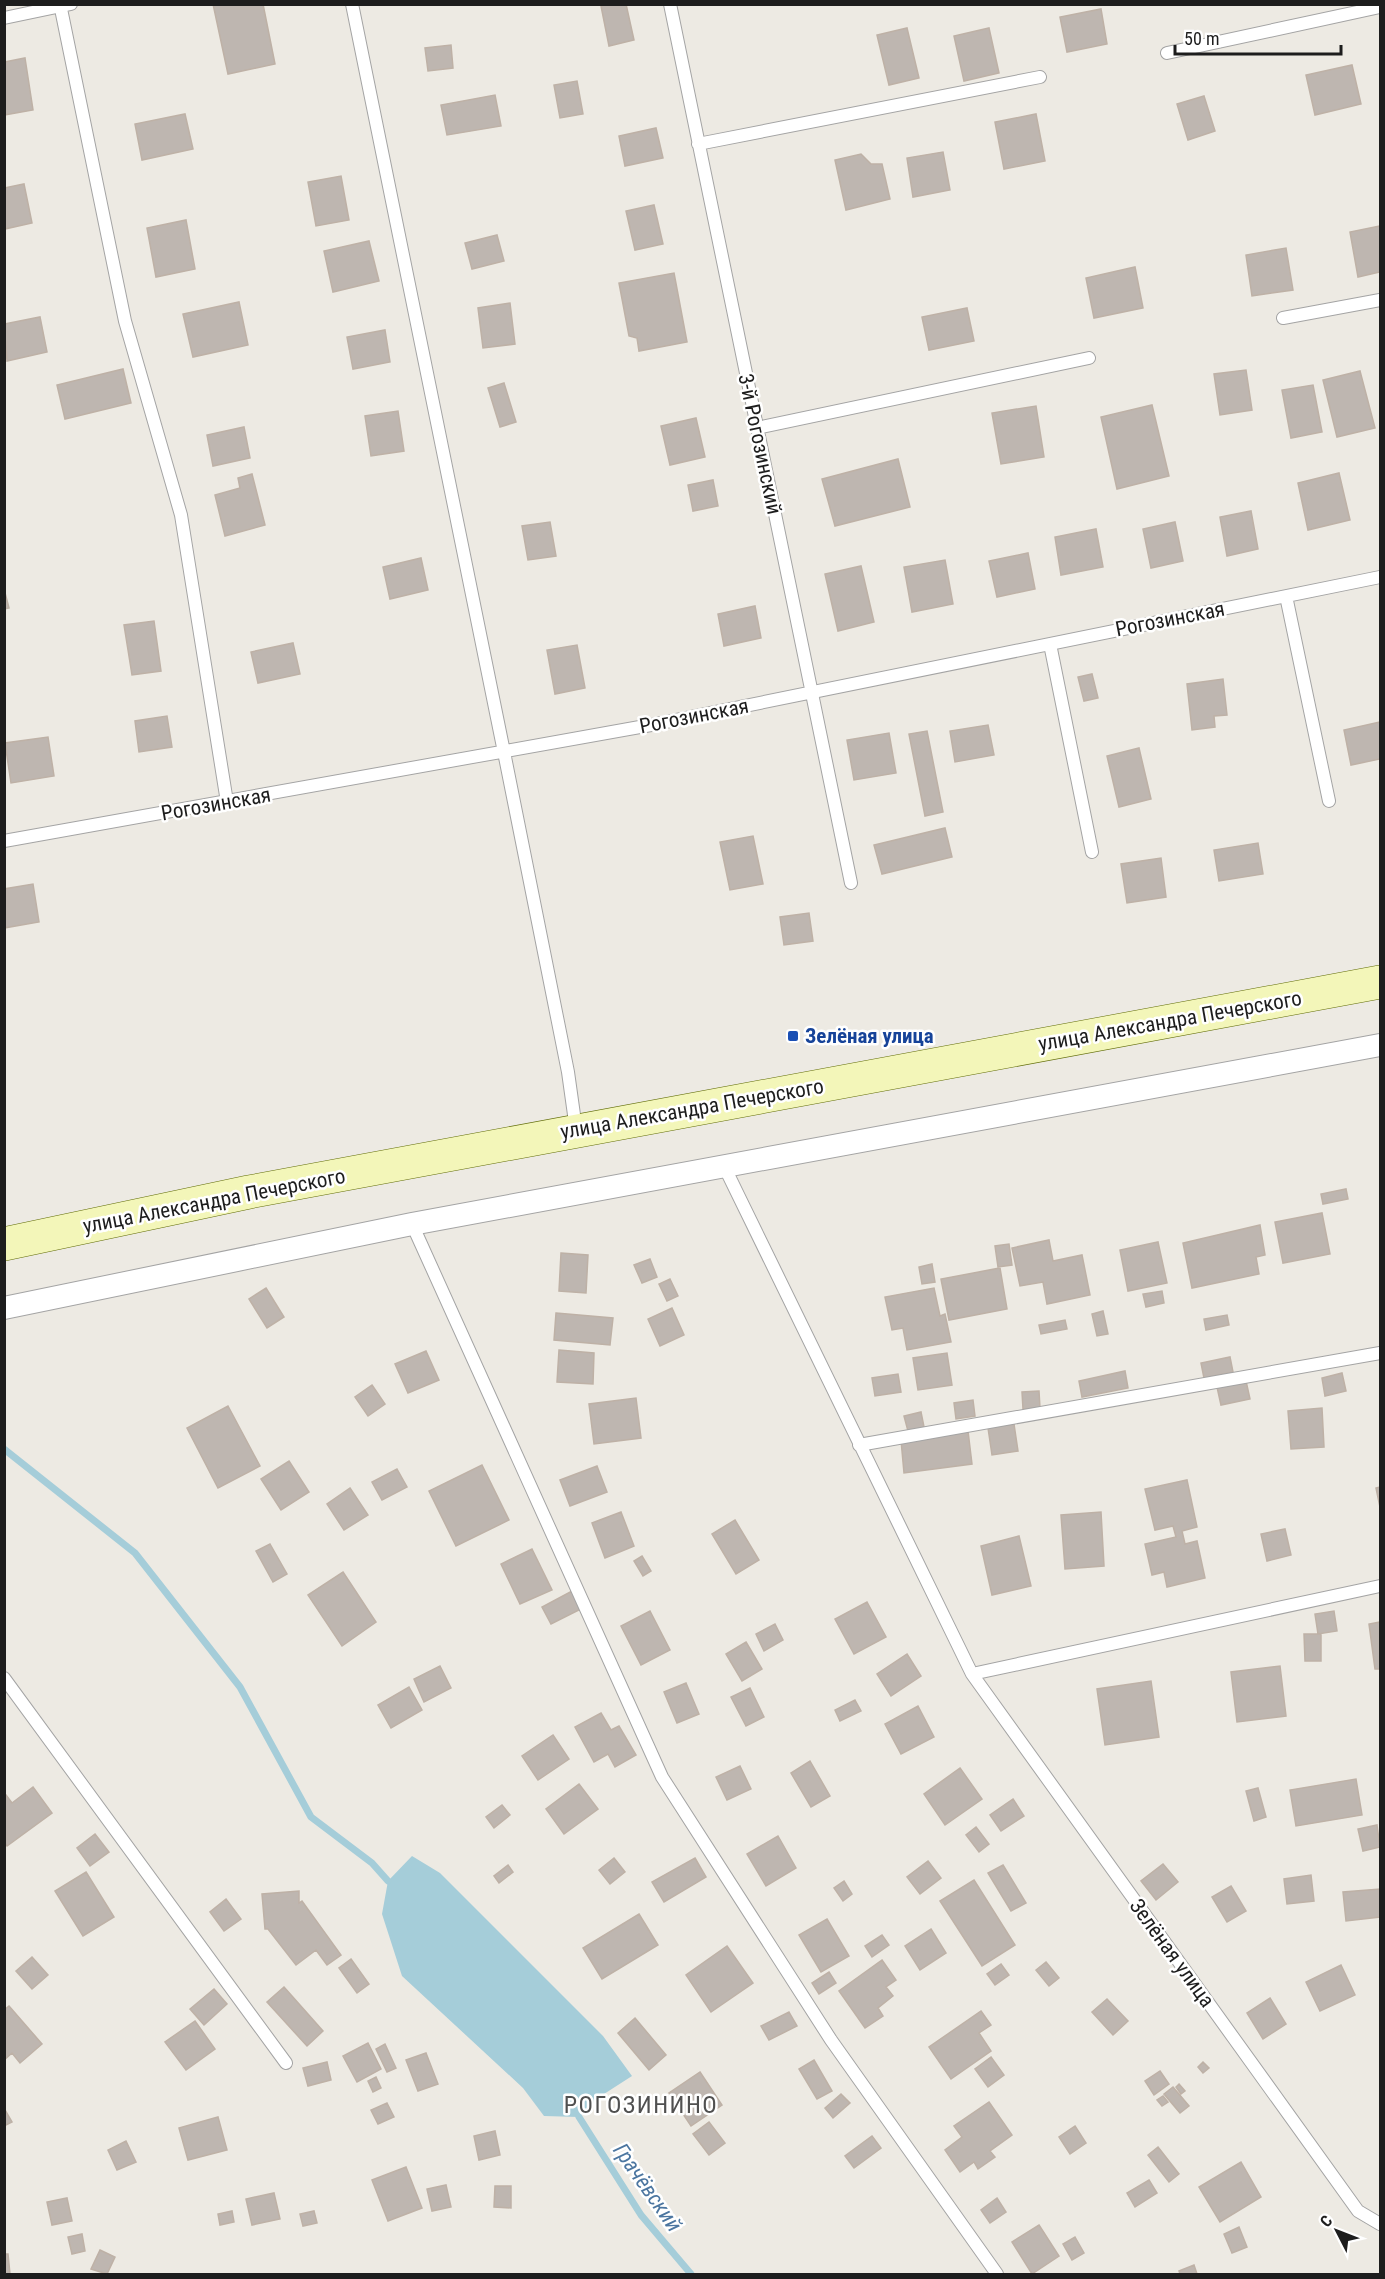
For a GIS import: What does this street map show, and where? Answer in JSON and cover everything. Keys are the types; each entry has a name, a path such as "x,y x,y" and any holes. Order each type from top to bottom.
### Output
{"main road":[{"name":"улица Александра Печерского","path":"4,1244 249,1192 1380,982"}],"street":[{"path":"4,1308 412,1224 1380,1045"}],"lane":[{"path":"352,4 568,1072 576,1130"},
{"name":"3-й Рогозинский","path":"670,4 850,883"},
{"path":"4,18 64,5 125,321 181,515 227,802"},
{"path":"1167,53 1380,7"},
{"path":"698,144 1040,77"},
{"path":"1283,318 1380,300"},
{"path":"757,428 1089,358"},
{"name":"Рогозинская","path":"4,841 504,752 1380,577"},
{"path":"1286,596 1329,801"},
{"path":"1050,644 1092,852"},
{"name":"Зелёная улица","path":"724,1166 972,1674 1358,2211 1380,2224"},
{"path":"412,1224 662,1777 831,2040 997,2274"},
{"path":"859,1445 1380,1353"},
{"path":"972,1674 1380,1586"},
{"path":"4,1678 286,2064"}],"water":[{"path":"412,1856 440,1873 603,2036 632,2076 604,2094 579,2117 544,2116 523,2088 402,1976 382,1914 388,1881"}],"building":[{"path":"213,4 263,4 275,64 228,74"},
{"path":"626,4 634,40 609,46 601,6"},
{"path":"1101,9 1107,44 1067,52 1060,17"},
{"path":"907,28 919,78 889,85 877,35"},
{"path":"989,28 999,73 964,81 954,36"},
{"path":"451,45 453,68 428,71 425,48"},
{"path":"25,58 33,110 4,115 4,62"},
{"path":"1352,65 1361,104 1315,115 1306,75"},
{"path":"577,81 583,114 560,118 554,85"},
{"path":"495,95 501,126 447,135 441,105"},
{"path":"1204,96 1215,131 1188,140 1177,104"},
{"path":"185,114 193,149 142,160 135,124"},
{"path":"1036,114 1045,161 1004,169 995,122"},
{"path":"656,128 663,158 625,166 619,136"},
{"path":"943,152 950,190 913,197 907,158"},
{"path":"861,154 871,164 882,164 890,199 846,210 835,160"},
{"path":"341,176 349,220 316,226 308,182"},
{"path":"24,184 32,223 5,229 4,188"},
{"path":"654,205 663,244 635,250 626,211"},
{"path":"186,220 195,269 156,277 147,228"},
{"path":"1380,226 1380,272 1358,277 1350,232"},
{"path":"497,235 504,261 472,269 465,243"},
{"path":"369,241 379,281 333,292 324,251"},
{"path":"1286,248 1293,290 1252,296 1246,255"},
{"path":"1135,267 1143,308 1094,318 1086,278"},
{"path":"674,273 687,342 639,351 637,338 629,336 619,283"},
{"path":"239,302 248,345 193,357 183,314"},
{"path":"510,303 515,344 483,348 478,308"},
{"path":"967,308 974,341 929,350 922,317"},
{"path":"40,317 47,352 7,361 4,324"},
{"path":"385,330 390,362 353,369 347,337"},
{"path":"123,369 131,403 65,419 57,385"},
{"path":"1246,370 1252,410 1220,415 1214,374"},
{"path":"1360,371 1375,428 1337,437 1323,380"},
{"path":"504,383 516,422 500,427 488,388"},
{"path":"1313,385 1322,432 1291,438 1282,390"},
{"path":"1152,405 1169,476 1117,489 1101,417"},
{"path":"1036,406 1044,457 1001,464 992,413"},
{"path":"398,411 404,451 371,456 365,416"},
{"path":"696,418 705,457 670,465 661,426"},
{"path":"244,427 250,458 213,466 207,435"},
{"path":"898,459 910,507 835,526 822,479"},
{"path":"1339,473 1350,520 1308,530 1298,483"},
{"path":"252,474 265,525 225,536 215,495 240,488 238,478"},
{"path":"713,480 718,506 693,511 688,485"},
{"path":"1251,511 1258,549 1227,556 1220,517"},
{"path":"550,522 556,556 528,560 522,526"},
{"path":"1175,522 1183,561 1151,568 1143,529"},
{"path":"1096,529 1103,567 1061,575 1055,537"},
{"path":"1028,553 1035,589 997,597 989,561"},
{"path":"421,558 428,590 390,599 383,567"},
{"path":"945,560 953,604 912,612 904,567"},
{"path":"861,566 874,622 838,631 825,574"},
{"path":"4,589 9,608 4,609"},
{"path":"755,606 761,638 724,646 718,614"},
{"path":"154,621 161,671 132,675 124,625"},
{"path":"293,643 300,674 258,683 251,652"},
{"path":"577,645 585,688 555,694 547,650"},
{"path":"1092,674 1098,698 1084,701 1078,677"},
{"path":"1223,679 1227,715 1214,716 1215,727 1192,730 1187,684"},
{"path":"167,716 172,747 139,752 135,721"},
{"path":"1380,722 1380,759 1351,765 1344,730"},
{"path":"988,725 994,755 955,762 950,731"},
{"path":"927,731 943,812 925,816 909,734"},
{"path":"889,733 896,773 854,780 847,740"},
{"path":"48,737 54,776 11,783 5,743"},
{"path":"1139,748 1151,799 1119,807 1107,756"},
{"path":"945,828 952,857 882,874 874,845"},
{"path":"753,836 763,884 730,890 720,842"},
{"path":"1258,843 1263,874 1219,881 1214,850"},
{"path":"1161,858 1166,897 1127,903 1121,864"},
{"path":"33,884 39,922 4,928 4,889"},
{"path":"809,913 813,941 784,945 780,917"},
{"path":"1346,1189 1348,1199 1323,1204 1321,1194"},
{"path":"1322,1213 1330,1254 1283,1263 1275,1222"},
{"path":"1260,1225 1265,1255 1256,1257 1259,1274 1192,1288 1183,1243"},
{"path":"1049,1240 1053,1261 1082,1255 1090,1295 1047,1304 1043,1282 1020,1286 1012,1248"},
{"path":"1158,1242 1167,1283 1128,1291 1120,1250"},
{"path":"1009,1244 1012,1265 998,1267 995,1246"},
{"path":"561,1253 588,1255 586,1293 559,1291"},
{"path":"650,1259 657,1277 642,1283 634,1265"},
{"path":"932,1264 935,1282 922,1284 919,1267"},
{"path":"1000,1268 1007,1309 949,1320 941,1279"},
{"path":"670,1279 678,1296 667,1301 659,1284"},
{"path":"266,1288 284,1317 267,1328 249,1299"},
{"path":"934,1288 940,1316 945,1314 951,1342 907,1350 903,1328 892,1330 885,1297"},
{"path":"1162,1291 1164,1303 1146,1307 1143,1294"},
{"path":"672,1308 684,1335 660,1346 648,1319"},
{"path":"1103,1311 1108,1334 1097,1336 1092,1314"},
{"path":"556,1313 613,1318 610,1345 554,1340"},
{"path":"1227,1315 1229,1325 1206,1330 1204,1319"},
{"path":"1065,1320 1067,1329 1041,1334 1039,1325"},
{"path":"559,1350 594,1353 593,1384 557,1382"},
{"path":"426,1351 439,1380 408,1393 395,1364"},
{"path":"947,1353 952,1385 918,1390 913,1358"},
{"path":"1230,1357 1233,1372 1204,1378 1201,1363"},
{"path":"1125,1371 1128,1388 1082,1397 1079,1381"},
{"path":"1342,1373 1346,1391 1325,1396 1322,1378"},
{"path":"898,1374 901,1392 875,1396 872,1378"},
{"path":"1246,1381 1250,1399 1221,1405 1217,1387"},
{"path":"372,1385 385,1404 368,1416 355,1397"},
{"path":"1039,1391 1040,1408 1023,1409 1022,1392"},
{"path":"636,1398 641,1438 594,1444 589,1404"},
{"path":"973,1400 975,1416 956,1419 954,1403"},
{"path":"228,1406 260,1466 218,1488 187,1428"},
{"path":"1322,1408 1324,1447 1291,1449 1288,1411"},
{"path":"921,1412 924,1427 908,1431 904,1416"},
{"path":"1014,1424 1018,1451 992,1455 988,1428"},
{"path":"968,1431 972,1464 904,1473 901,1440"},
{"path":"289,1461 309,1492 281,1510 261,1479"},
{"path":"482,1465 509,1520 456,1546 429,1491"},
{"path":"597,1466 607,1492 570,1506 560,1480"},
{"path":"397,1469 407,1487 382,1500 372,1482"},
{"path":"1187,1480 1197,1527 1182,1531 1185,1544 1197,1541 1205,1578 1167,1587 1164,1572 1152,1575 1145,1544 1176,1537 1173,1526 1155,1530 1145,1489"},
{"path":"1380,1487 1380,1507 1376,1488"},
{"path":"350,1488 368,1515 344,1530 327,1504"},
{"path":"621,1512 634,1546 605,1558 592,1523"},
{"path":"1101,1512 1104,1566 1065,1569 1061,1515"},
{"path":"735,1520 759,1560 736,1574 712,1534"},
{"path":"1285,1529 1291,1555 1267,1561 1261,1534"},
{"path":"1019,1536 1031,1586 992,1595 981,1546"},
{"path":"270,1544 287,1574 273,1582 256,1551"},
{"path":"532,1549 552,1590 520,1604 501,1564"},
{"path":"642,1556 651,1571 643,1576 634,1561"},
{"path":"343,1572 376,1622 342,1646 308,1595"},
{"path":"572,1591 581,1609 551,1624 542,1607"},
{"path":"867,1602 886,1637 854,1654 835,1619"},
{"path":"650,1611 670,1650 641,1665 621,1626"},
{"path":"1334,1611 1337,1631 1318,1634 1315,1614"},
{"path":"1380,1622 1380,1669 1375,1669 1369,1624"},
{"path":"775,1624 783,1640 764,1651 756,1634"},
{"path":"1304,1634 1321,1634 1321,1661 1305,1661"},
{"path":"746,1642 762,1669 742,1681 726,1654"},
{"path":"907,1654 921,1676 891,1696 877,1674"},
{"path":"440,1666 451,1688 424,1702 414,1679"},
{"path":"1280,1666 1286,1716 1237,1722 1231,1672"},
{"path":"1151,1681 1159,1737 1105,1745 1097,1689"},
{"path":"686,1683 699,1714 677,1723 664,1692"},
{"path":"409,1687 422,1710 391,1728 378,1705"},
{"path":"750,1688 764,1717 746,1726 731,1697"},
{"path":"855,1700 861,1711 840,1721 835,1710"},
{"path":"918,1706 934,1737 901,1754 885,1724"},
{"path":"601,1713 611,1730 619,1726 636,1755 615,1767 608,1754 594,1762 575,1727"},
{"path":"553,1735 569,1759 538,1780 522,1756"},
{"path":"810,1761 830,1796 811,1807 791,1773"},
{"path":"740,1766 751,1789 727,1800 716,1777"},
{"path":"960,1768 982,1799 945,1825 924,1794"},
{"path":"1356,1779 1362,1815 1296,1826 1290,1790"},
{"path":"579,1784 598,1809 564,1834 546,1809"},
{"path":"33,1787 52,1813 7,1846 4,1842 4,1796 6,1795 12,1803"},
{"path":"1258,1788 1266,1817 1254,1821 1246,1791"},
{"path":"1013,1799 1024,1816 1001,1831 990,1815"},
{"path":"502,1805 510,1815 494,1828 486,1817"},
{"path":"1377,1825 1380,1847 1363,1851 1358,1829"},
{"path":"976,1827 989,1844 979,1852 966,1835"},
{"path":"95,1834 109,1852 90,1866 77,1848"},
{"path":"778,1836 796,1868 766,1886 747,1854"},
{"path":"614,1858 625,1872 610,1884 599,1870"},
{"path":"695,1858 706,1877 664,1902 652,1882"},
{"path":"928,1861 941,1878 920,1894 907,1877"},
{"path":"1163,1864 1178,1882 1156,1900 1141,1881"},
{"path":"508,1865 513,1872 499,1883 494,1876"},
{"path":"1003,1865 1026,1903 1011,1911 988,1873"},
{"path":"86,1872 114,1917 83,1936 55,1891"},
{"path":"1311,1875 1314,1901 1287,1904 1284,1879"},
{"path":"974,1880 1015,1945 982,1966 940,1901"},
{"path":"844,1881 852,1894 843,1901 834,1888"},
{"path":"1231,1886 1246,1911 1227,1922 1212,1897"},
{"path":"1380,1889 1380,1917 1346,1921 1343,1892"},
{"path":"299,1891 299,1903 302,1901 341,1955 327,1965 316,1950 296,1965 268,1929 265,1929 262,1894"},
{"path":"226,1899 241,1919 224,1931 210,1912"},
{"path":"639,1914 658,1945 602,1979 583,1948"},
{"path":"827,1919 849,1956 821,1972 799,1935"},
{"path":"931,1929 946,1953 920,1970 905,1946"},
{"path":"882,1935 889,1945 872,1957 865,1946"},
{"path":"727,1946 753,1983 711,2012 686,1975"},
{"path":"32,1957 48,1975 32,1989 16,1971"},
{"path":"351,1959 369,1984 357,1993 339,1968"},
{"path":"882,1960 896,1980 886,1987 893,1996 878,2008 883,2016 865,2028 839,1991"},
{"path":"1046,1962 1059,1978 1049,1986 1036,1970"},
{"path":"1001,1964 1009,1975 995,1985 987,1974"},
{"path":"1341,1965 1355,1995 1320,2011 1306,1982"},
{"path":"829,1972 836,1983 819,1994 812,1983"},
{"path":"284,1987 323,2031 307,2046 267,2002"},
{"path":"214,1989 227,2004 204,2025 190,2009"},
{"path":"1270,1998 1286,2024 1263,2039 1247,2013"},
{"path":"1107,1999 1128,2021 1113,2035 1092,2012"},
{"path":"9,2006 42,2044 20,2063 12,2053 4,2060 4,2010"},
{"path":"981,2011 991,2025 979,2033 991,2051 951,2079 929,2047"},
{"path":"789,2012 797,2026 769,2040 761,2026"},
{"path":"635,2018 666,2055 649,2070 618,2033"},
{"path":"195,2021 215,2049 186,2070 165,2042"},
{"path":"368,2043 381,2069 357,2082 343,2056"},
{"path":"385,2044 396,2068 387,2072 376,2049"},
{"path":"426,2053 438,2084 418,2091 406,2060"},
{"path":"991,2057 1004,2075 988,2087 975,2069"},
{"path":"814,2060 832,2091 817,2099 799,2069"},
{"path":"327,2062 331,2080 308,2086 303,2068"},
{"path":"1203,2062 1209,2068 1203,2073 1198,2067"},
{"path":"1160,2071 1169,2084 1154,2095 1145,2081"},
{"path":"700,2072 722,2105 691,2126 669,2093"},
{"path":"376,2077 381,2088 373,2092 368,2081"},
{"path":"1179,2084 1185,2091 1181,2094 1176,2087"},
{"path":"1173,2087 1189,2106 1180,2113 1164,2094"},
{"path":"841,2094 850,2103 833,2118 825,2108"},
{"path":"1163,2096 1168,2102 1162,2106 1157,2100"},
{"path":"989,2102 1012,2135 990,2151 995,2157 978,2169 974,2162 960,2172 945,2150 962,2137 954,2126"},
{"path":"387,2103 394,2117 378,2124 371,2110"},
{"path":"4,2108 12,2122 4,2126"},
{"path":"218,2117 227,2150 188,2160 179,2128"},
{"path":"709,2122 725,2143 709,2155 693,2134"},
{"path":"1075,2126 1086,2143 1070,2154 1059,2137"},
{"path":"495,2131 500,2155 479,2160 474,2136"},
{"path":"872,2136 881,2148 854,2168 845,2156"},
{"path":"126,2141 136,2162 117,2170 108,2150"},
{"path":"1158,2147 1179,2174 1169,2182 1148,2155"},
{"path":"1241,2162 1261,2197 1220,2222 1199,2187"},
{"path":"406,2167 422,2208 388,2221 372,2180"},
{"path":"1149,2180 1157,2193 1135,2207 1127,2193"},
{"path":"446,2185 451,2207 432,2211 427,2189"},
{"path":"495,2186 511,2186 511,2208 494,2207"},
{"path":"274,2193 280,2219 252,2225 246,2199"},
{"path":"67,2198 72,2221 52,2225 47,2202"},
{"path":"997,2198 1006,2212 990,2223 981,2210"},
{"path":"232,2211 234,2222 220,2225 218,2214"},
{"path":"314,2211 317,2223 303,2226 300,2214"},
{"path":"1039,2225 1059,2256 1032,2274 1012,2242"},
{"path":"1239,2227 1247,2247 1232,2253 1224,2234"},
{"path":"82,2234 85,2251 72,2254 68,2237"},
{"path":"1075,2237 1084,2253 1072,2260 1063,2244"},
{"path":"100,2250 115,2257 107,2274 91,2269"},
{"path":"4,2254 8,2254 10,2274 4,2274"},
{"path":"1194,2265 1197,2274 1180,2274 1179,2271"}],"waterway":[{"path":"4,1449 135,1553 240,1687 311,1817 372,1863 388,1881"},
{"name":"Грачёвский","path":"579,2117 641,2215 691,2274"}],"place":[{"name":"Зелёная улица","path":"793,1036"}],"district":[{"name":"РОГОЗИНИНО","path":"641,2105"}]}
